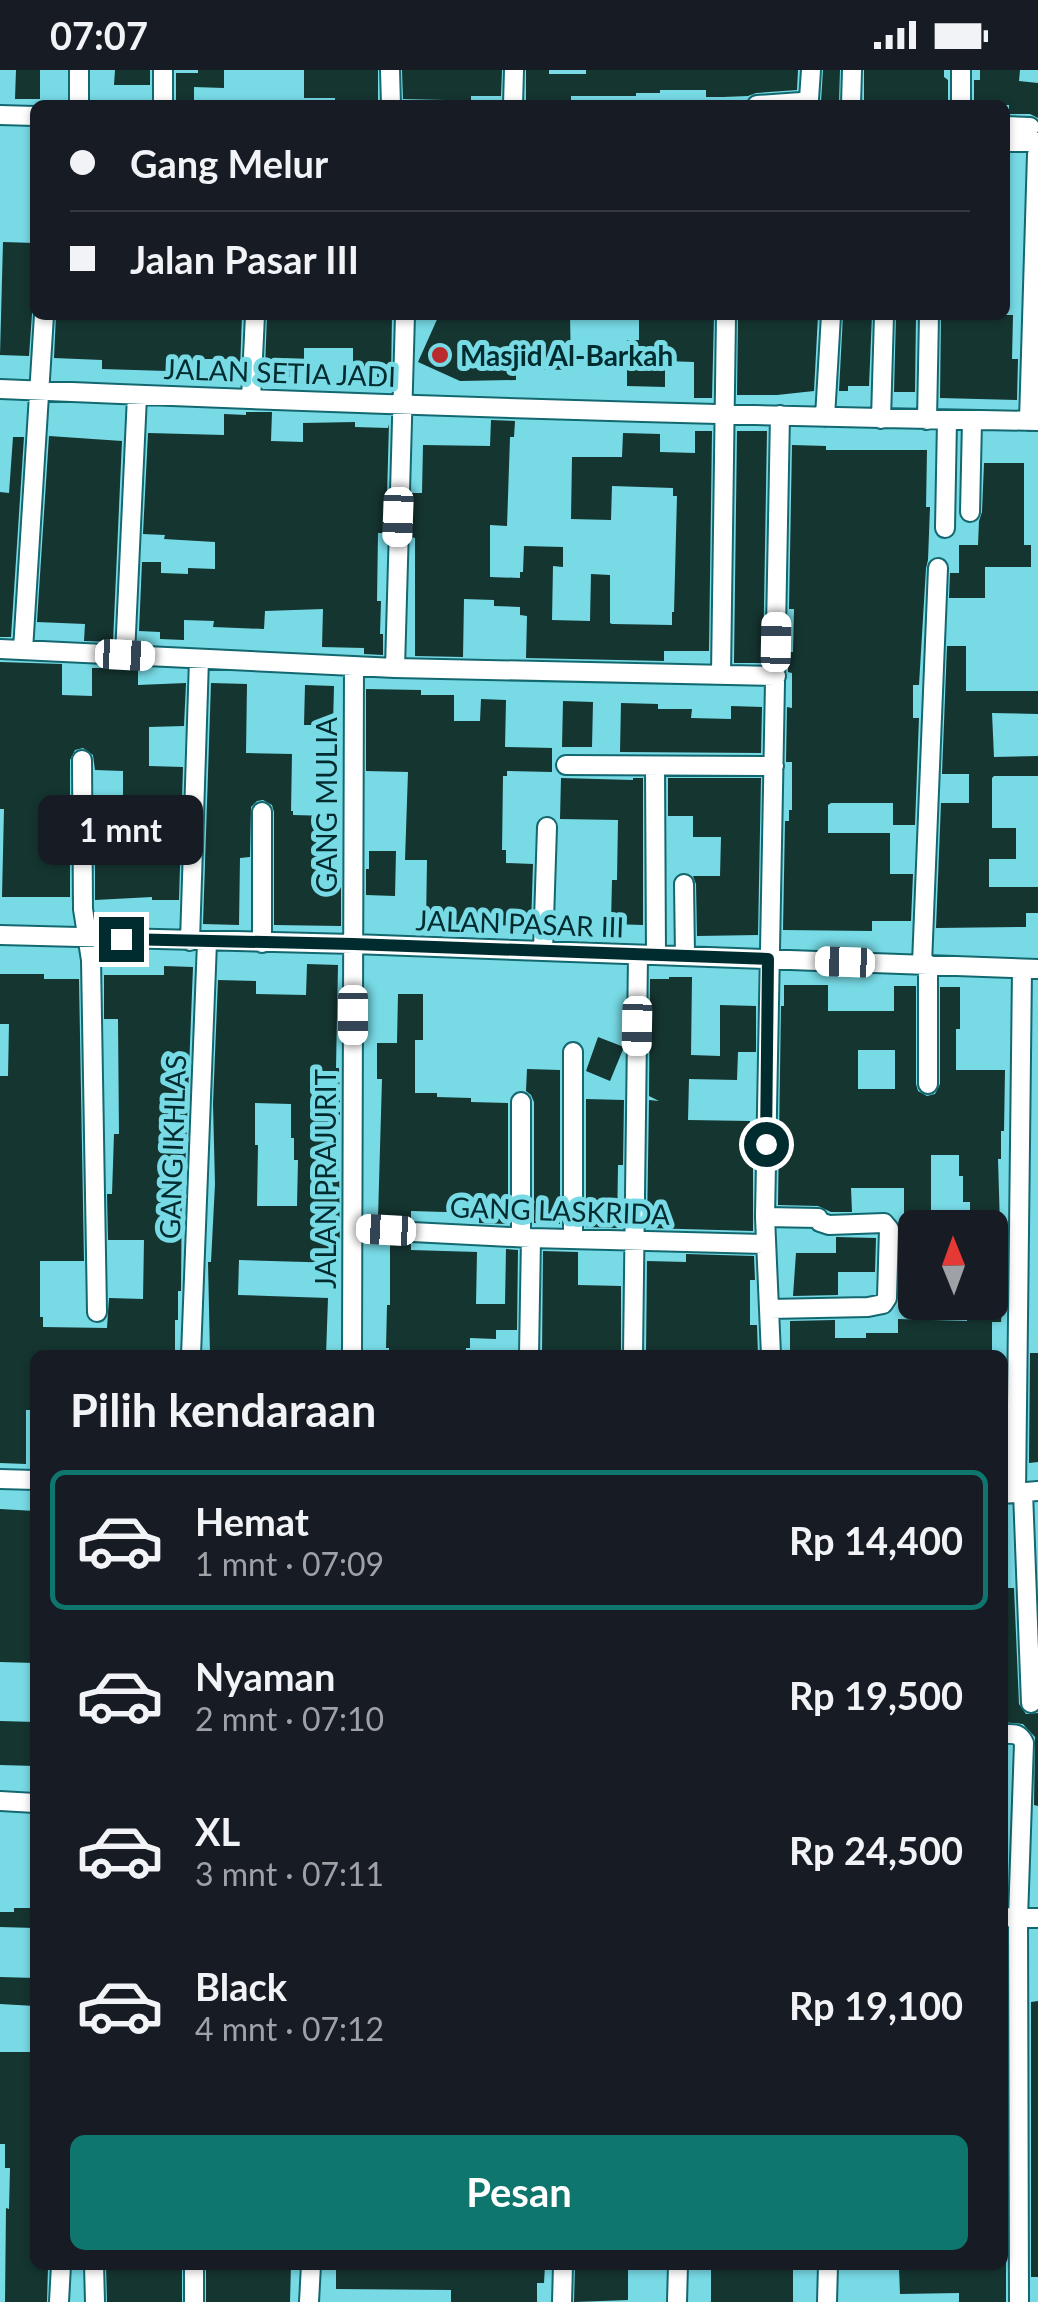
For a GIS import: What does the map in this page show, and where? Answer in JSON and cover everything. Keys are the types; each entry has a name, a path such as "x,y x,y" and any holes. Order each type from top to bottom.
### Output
{"street":[{"path":"79,70 80,100"},
{"path":"162,100 164,70"},
{"path":"390,70 391,100"},
{"path":"513,100 514,70"},
{"path":"807,100 812,70"},
{"path":"851,100 852,70"},
{"path":"961,70 961,100"},
{"path":"0,115 30,116"},
{"path":"1010,128 1034,135"},
{"path":"1033,421 1037,154"},
{"path":"24,647 44,320"},
{"path":"251,399 254,320"},
{"path":"395,668 405,320"},
{"path":"721,675 726,320"},
{"path":"825,417 832,320"},
{"path":"881,419 884,320"},
{"path":"927,420 929,320"},
{"name":"JALAN SETIA JADI","path":"0,388 137,396 1033,421"},
{"path":"126,652 137,396"},
{"path":"771,1350 765,1217 780,415"},
{"path":"945,528 947,420"},
{"path":"970,512 972,420"},
{"path":"928,1084 925,964 938,568"},
{"path":"0,649 24,647 395,668 776,676"},
{"name":"GANG IKHLAS","path":"191,1350 199,942 199,659"},
{"name":"GANG MULIA","path":"353,944 354,666"},
{"path":"82,760 83,910 92,980 97,1312"},
{"path":"566,765 774,766"},
{"path":"632,1350 655,766"},
{"path":"262,812 262,943"},
{"path":"543,951 547,828"},
{"path":"684,884 685,956"},
{"name":"JALAN PASAR III","path":"0,935 1030,969"},
{"name":"JALAN PRAJURIT","path":"352,1350 353,944"},
{"path":"1030,969 1020,1493 1030,1704"},
{"path":"573,1052 573,1238"},
{"path":"521,1102 530,1350"},
{"path":"765,1217 818,1218 829,1225 884,1223 890,1229 883,1304 769,1309"},
{"name":"GANG LASKRIDA","path":"352,1229 766,1244"},
{"path":"0,1479 30,1480"},
{"path":"1008,1734 1017,1734 1024,1743 1010,1918 1019,2302"},
{"path":"0,1801 30,1803"},
{"path":"1010,1918 1038,1918"},
{"path":"60,2302 61,2270"},
{"path":"94,2270 95,2302"},
{"path":"194,2270 194,2302"},
{"path":"309,2302 311,2270"},
{"path":"562,2302 563,2270"},
{"path":"677,2302 678,2270"},
{"path":"827,2302 828,2270"}],"building":[{"path":"16,70 40,70 40,99 15,99"},
{"path":"115,70 150,70 150,85 114,85"},
{"path":"224,70 224,88 194,87 194,100 176,100 176,73"},
{"path":"304,70 378,70 378,100 304,98"},
{"path":"402,70 502,70 501,96 471,96 471,100 403,99"},
{"path":"526,70 586,74 586,70 798,70 797,90 748,96 706,97 706,90 660,90 636,96 526,100"},
{"path":"823,70 840,70 839,100 821,100"},
{"path":"864,70 944,70 948,80 948,100 864,100"},
{"path":"980,70 1020,70 1019,81 1038,83 1038,118 1010,114 1010,100 974,100 974,80 980,80"},
{"path":"3,242 30,243 29,356 0,355"},
{"path":"1013,315 1012,359 1018,359 1017,400 940,398 941,320 1010,320"},
{"path":"56,320 242,320 240,370 226,370 226,359 197,359 196,367 168,366 167,371 102,369 102,360 54,358"},
{"path":"267,320 392,320 391,377 353,377 353,348 304,348 304,377 279,377 279,368 265,368"},
{"path":"437,320 570,320 571,370 516,369 516,380 460,381 418,362"},
{"path":"639,320 714,320 712,398 694,398 694,362 665,361 665,387 627,386 627,340 639,340"},
{"path":"738,320 818,320 814,391 737,395"},
{"path":"843,320 872,320 869,386 848,386 848,391 839,391"},
{"path":"896,320 916,320 915,392 894,392"},
{"path":"272,412 271,441 303,442 303,423 355,422 355,427 388,428 389,424 386,533 378,533 377,601 381,601 383,655 364,654 364,648 322,647 323,609 265,611 264,629 213,627 214,621 184,620 184,640 160,639 160,632 139,631 142,562 161,562 161,573 215,569 215,542 143,534 148,433 224,435 224,414"},
{"path":"491,420 515,421 514,437 510,437 507,526 490,525 490,577 520,578 524,546 563,547 563,567 553,566 552,620 590,621 591,574 610,575 612,624 672,625 677,496 673,496 673,488 612,486 611,520 571,519 572,457 622,457 623,433 660,434 660,452 695,453 695,431 712,431 709,651 664,651 664,661 526,658 527,616 520,615 520,607 494,606 494,600 464,599 463,657 415,656 412,493 422,493 423,445 490,446"},
{"path":"737,431 767,431 763,663 734,663"},
{"path":"49,436 122,441 113,642 84,641 85,624 37,622"},
{"path":"13,437 24,437 11,637 0,637 0,492 9,493"},
{"path":"792,445 826,446 826,450 927,450 928,560 919,685 913,685 913,718 919,718 915,825 893,825 893,803 828,805 828,833 890,833 890,874 913,874 911,921 872,921 872,931 783,930 785,821 789,821 792,810 792,762 786,762 787,707 792,708 788,652 793,652 794,609 789,609"},
{"path":"984,463 1024,463 1024,545 1031,545 1031,567 985,567 985,598 949,598 950,573 959,573 959,545 978,545"},
{"path":"947,646 966,646 966,691 1038,691 1038,714 992,713 994,757 1038,756 1038,776 992,778 992,828 1016,828 1016,859 989,859 989,887 1038,887 1038,913 1026,913 1026,927 936,928 941,803 969,803 969,774 942,774"},
{"path":"0,662 62,664 62,695 92,696 92,668 138,668 138,685 186,683 184,726 149,727 149,766 183,767 179,900 95,900 95,798 123,799 123,771 95,770 93,755 83,748 75,750 70,760 70,897 2,897"},
{"path":"211,683 247,684 246,753 292,754 293,815 331,816 330,868 341,868 341,926 274,925 274,812 272,805 263,800 251,807 250,857 240,858 239,925 203,924"},
{"path":"305,685 334,686 333,725 304,725"},
{"path":"366,689 454,695 454,721 480,721 481,699 506,700 505,747 552,748 552,772 507,771 507,776 503,776 502,850 506,850 506,863 533,864 531,926 426,924 427,860 405,860 408,772 366,771"},
{"path":"563,701 593,702 592,747 562,747"},
{"path":"621,703 692,709 691,718 731,719 731,706 762,707 761,753 620,752"},
{"path":"561,778 643,778 643,925 611,924 612,880 617,880 618,820 560,819"},
{"path":"668,778 761,778 758,935 697,936 693,876 720,876 721,837 693,837 693,816 668,816"},
{"path":"369,851 396,851 395,896 366,895"},
{"path":"307,964 338,965 336,1068 340,1115 333,1114 333,1142 334,1164 339,1164 340,1263 239,1260 238,1295 328,1298 326,1350 210,1350 208,1262 215,1184 213,1104 218,980 256,981 256,994 306,995","holes":["255,1103 291,1104 294,1160 298,1160 297,1206 257,1206"]},
{"path":"164,966 193,967 182,1172 181,1291 175,1320 175,1350 30,1350 26,1464 0,1463 0,1076 8,1076 9,1024 0,1024 0,974 79,979 84,1261 40,1261 40,1317 43,1327 107,1328 109,1298 143,1299 144,1240 108,1240 107,1194 112,1194 114,1134 119,1134 118,1019 104,1019 104,975 164,975"},
{"path":"692,977 691,1055 720,1056 720,1005 756,1006 756,1052 738,1052 737,1080 689,1079 688,1120 750,1121 753,1231 647,1228 649,1100 659,1101 649,1096 650,979"},
{"path":"784,985 828,985 828,1011 894,1011 894,986 916,986 916,1084 918,1091 927,1096 935,1094 940,1084 940,987 960,987 956,1070 1005,1070 1004,1131 998,1159 1000,1210 970,1210 970,1202 963,1202 959,1155 931,1155 931,1210 904,1210 904,1188 851,1188 852,1212 778,1205","holes":["858,1050 895,1050 895,1089 858,1089"]},
{"path":"398,994 423,994 423,1040 415,1040 415,1093 508,1103 508,1224 479,1223 479,1213 411,1211 411,1219 378,1218 382,1079 377,1079 377,1043 397,1043"},
{"path":"598,1037 624,1047 610,1081 586,1071"},
{"path":"527,1069 560,1070 560,1224 534,1223 534,1102 526,1091"},
{"path":"586,1099 624,1100 617,1228 586,1227"},
{"path":"836,1237 876,1238 875,1272 838,1272 838,1295 793,1296 796,1253 836,1253"},
{"path":"390,1243 411,1244 411,1250 477,1252 476,1304 505,1304 506,1249 518,1250 517,1330 496,1330 496,1339 470,1338 470,1348 466,1350 389,1350 386,1348"},
{"path":"543,1251 578,1252 578,1285 621,1286 621,1350 542,1350"},
{"path":"686,1254 754,1256 750,1325 757,1325 758,1350 646,1350 647,1261 686,1262"},
{"path":"835,1320 835,1338 866,1338 866,1333 898,1333 898,1320 1001,1320 992,1322 992,1350 790,1350 790,1321"},
{"path":"1030,1353 1038,1353 1038,1462 1029,1463"},
{"path":"0,1509 30,1511 30,1663 0,1662"},
{"path":"1008,1588 1014,1588 1019,1704 1026,1714 1038,1713 1038,1806 1034,1805 1035,1737 1023,1724 1008,1723"},
{"path":"0,1721 30,1722 30,1766 0,1765"},
{"path":"14,1908 30,1908 30,1928 0,1927 0,1912 14,1912"},
{"path":"0,1977 30,1978 30,2006 0,2004"},
{"path":"1038,2001 1038,2277 1031,2277 1031,2002"},
{"path":"0,2052 30,2052 30,2270 48,2270 47,2302 5,2302 10,2168 5,2168 5,2144 0,2144"},
{"path":"106,2270 182,2270 182,2302 107,2302"},
{"path":"206,2270 291,2270 290,2302 206,2302"},
{"path":"336,2270 545,2270 544,2283 537,2283 537,2302 451,2302 451,2290 336,2289"},
{"path":"575,2270 628,2270 628,2300 574,2302"},
{"path":"711,2270 793,2270 793,2302 711,2302"},
{"path":"899,2270 1006,2270 1006,2302 959,2302 959,2293 900,2294"}],"place":[{"name":"Masjid Al-Barkah","path":"440,355"}],"route":[{"path":"121,939 768,959 766,1144"}]}
